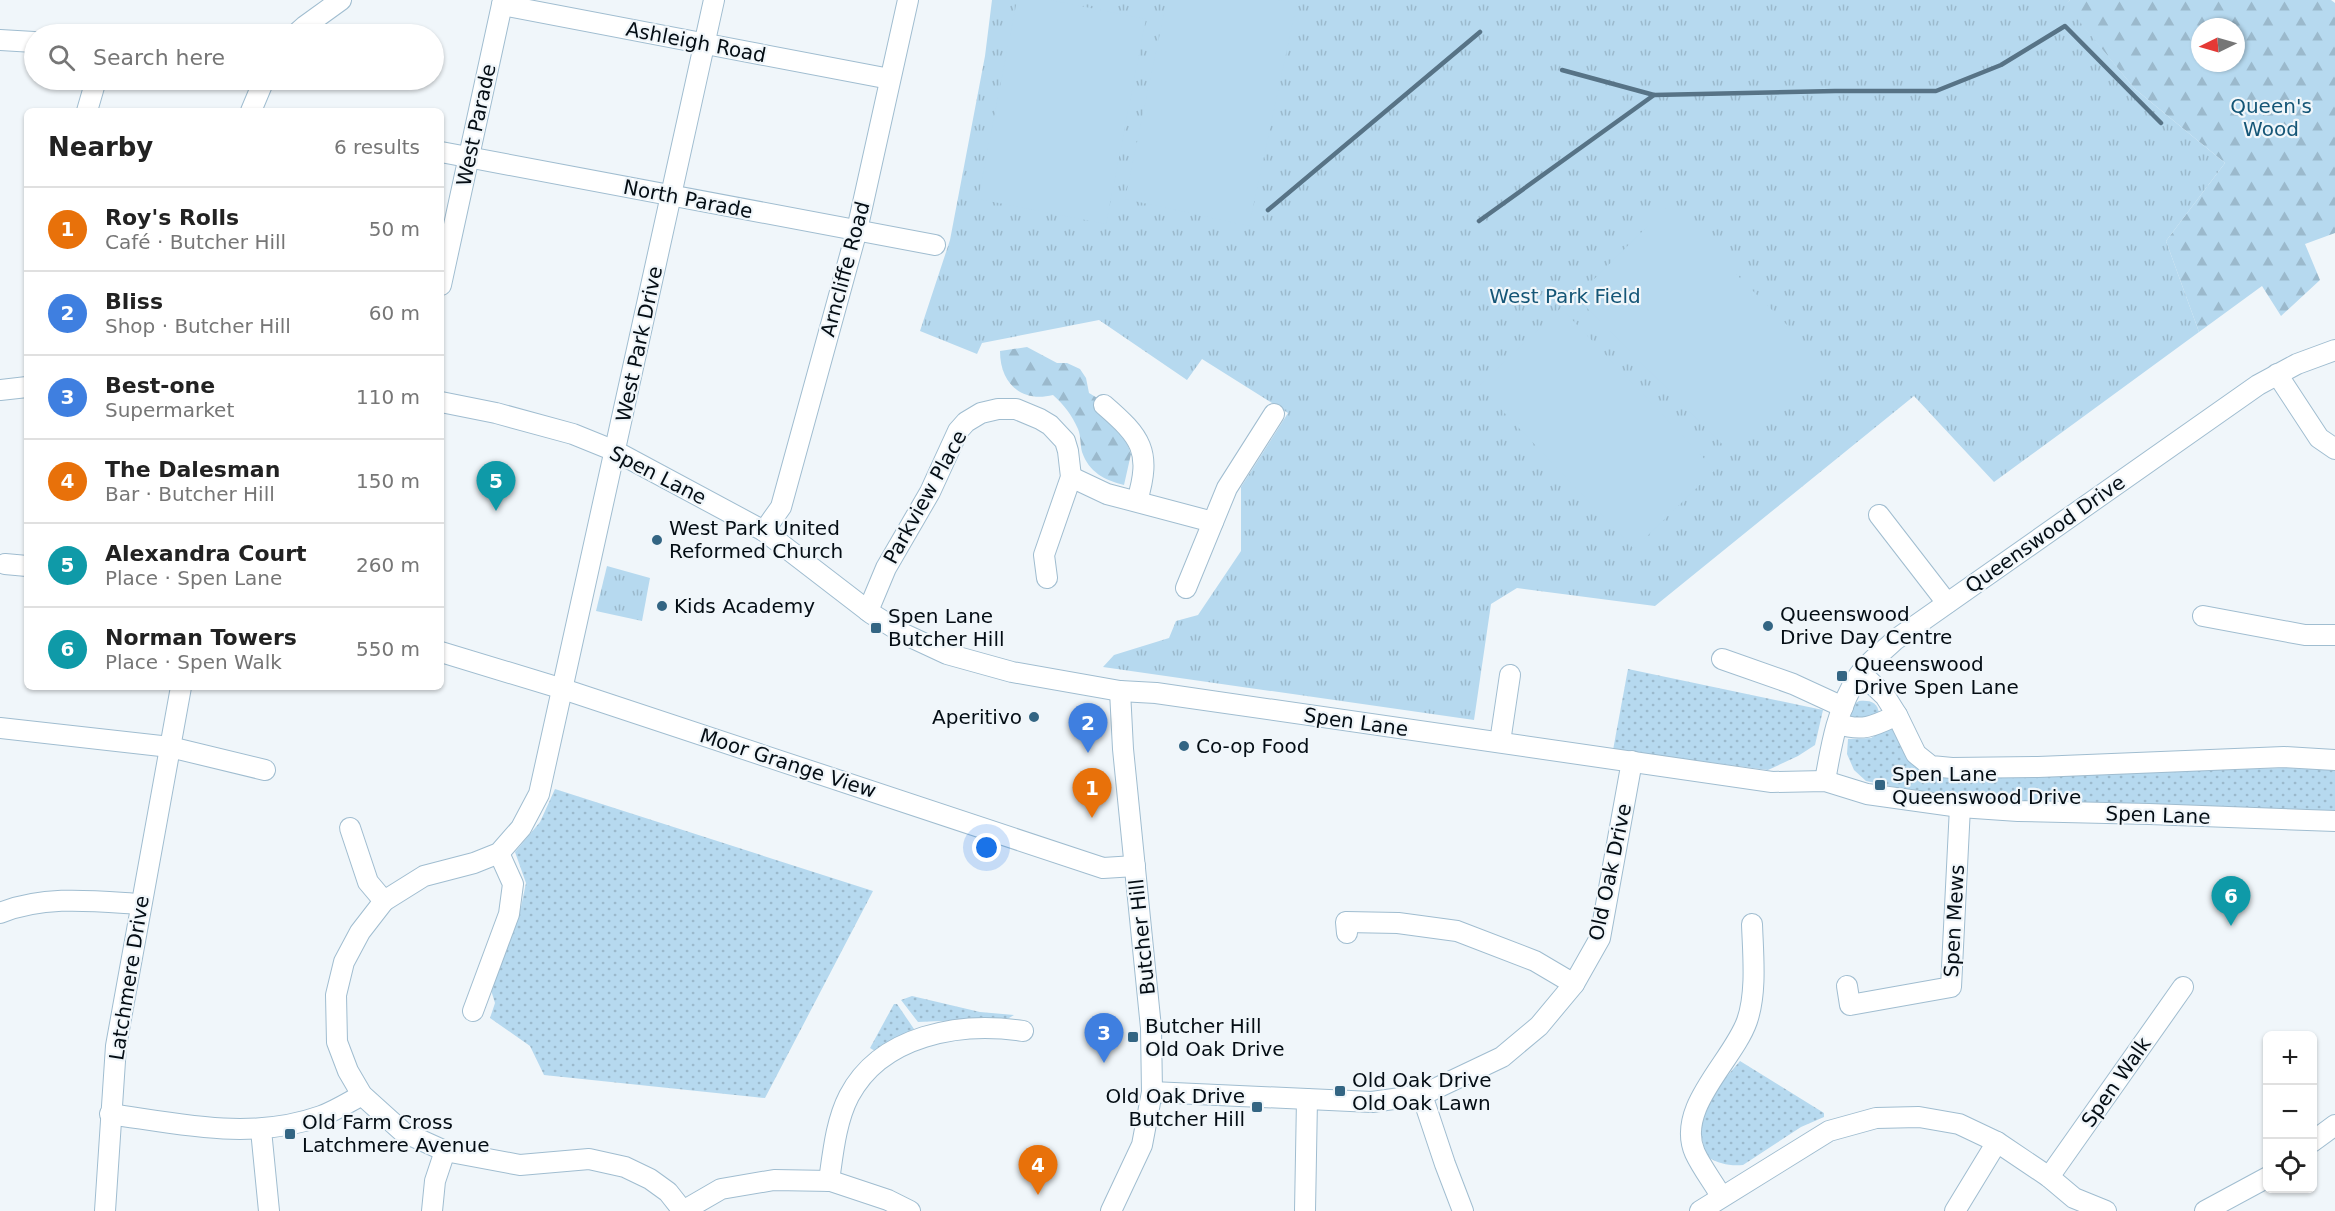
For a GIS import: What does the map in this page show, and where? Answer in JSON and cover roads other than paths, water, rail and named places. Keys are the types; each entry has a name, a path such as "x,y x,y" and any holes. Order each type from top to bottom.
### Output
{"street":[{"path":"309,24 341,0"},
{"name":"West Park Drive","path":"499,853 521,828 539,794 714,0"},
{"name":"Arncliffe Road","path":"764,531 781,507 857,230 908,0"},
{"name":"Ashleigh Road","path":"502,3 890,79"},
{"name":"West Parade","path":"444,271 502,3"},
{"path":"0,40 24,41"},
{"path":"88,108 93,90"},
{"path":"252,108 260,90"},
{"name":"North Parade","path":"444,153 935,245"},
{"name":"Queenswood Drive","path":"1825,781 1829,755 1841,716 1861,673 1895,640 2258,385 2297,364 2335,350"},
{"path":"2277,374 2319,438 2335,449"},
{"path":"0,390 24,387"},
{"name":"Spen Lane","path":"444,403 496,413 573,434 615,451 764,531 868,611 904,634 947,654 1012,672 1120,691 1156,693 1772,782 1825,781 1867,794 1960,807 2018,812 2335,821"},
{"path":"1104,405 1128,426 1141,445 1144,476 1137,501"},
{"name":"Parkview Place","path":"868,611 886,568 930,492 958,431 966,422 981,413 998,409 1016,409 1040,419 1050,425 1065,441 1071,463 1071,477 1044,555 1047,578"},
{"path":"1186,588 1227,488 1274,414"},
{"path":"1071,477 1107,494 1213,522"},
{"path":"1879,515 1947,603"},
{"path":"5,564 24,566"},
{"path":"2203,616 2305,635 2335,635"},
{"name":"Moor Grange View","path":"444,653 563,689 1103,868 1135,866"},
{"path":"1722,659 1793,684 1841,716 1854,730 1872,727 1897,715"},
{"path":"1861,673 1885,696 1916,754 1931,766 1952,768 2060,766 2284,757 2335,760"},
{"path":"1500,742 1510,675"},
{"name":"Latchmere Drive","path":"105,1211 116,1046 180,690"},
{"name":"Butcher Hill","path":"1111,1211 1142,1145 1152,1092 1151,1028 1120,691"},
{"path":"0,728 170,747 265,770"},
{"name":"Old Oak Drive","path":"1152,1092 1372,1102 1422,1095 1502,1057 1539,1026 1574,984 1600,938 1632,761"},
{"name":"Spen Mews","path":"1847,986 1850,1005 1951,987 1960,807"},
{"path":"350,828 368,882 384,901"},
{"path":"473,1011 509,914 513,884 499,853 474,863 424,876 384,901 360,932 344,962 336,995 337,1042 348,1071 362,1095 404,1132 445,1151 520,1165 589,1159 625,1167 650,1179 668,1192 683,1211 721,1189 774,1180 828,1181 888,1200 910,1211"},
{"path":"0,913 12,908 75,899 140,904"},
{"path":"1347,933 1346,922 1398,923 1457,931 1535,961 1574,984"},
{"path":"1721,1196 1694,1151 1691,1132 1693,1113 1734,1048 1748,1020 1753,977 1752,924"},
{"name":"Spen Walk","path":"2049,1177 2182,987"},
{"path":"828,1181 836,1138 849,1096 863,1075 879,1059 902,1045 945,1031 1001,1029 1023,1031"},
{"path":"110,1114 198,1127 261,1130 321,1116 362,1095"},
{"path":"1422,1095 1444,1164 1463,1211"},
{"path":"1305,1211 1307,1099"},
{"path":"1700,1211 1828,1131 1876,1118 1919,1118 1959,1124 1997,1142 2049,1177 2074,1198 2106,1211"},
{"path":"2317,1139 2335,1125"},
{"path":"261,1130 269,1211"},
{"path":"1955,1211 1997,1142"},
{"path":"432,1211 435,1181 445,1151"},
{"path":"2205,1211 2263,1180"}],"waterway":[{"path":"1479,221 1654,95 1936,91 2001,65 2065,26 2161,123"},
{"path":"1268,210 1480,32"},
{"path":"1562,70 1654,95"}],"place":[{"name":"Alexandra Court","path":"496,511"},
{"name":"West Park United Reformed Church","path":"657,540"},
{"name":"Kids Academy","path":"662,606"},
{"name":"Queenswood Drive Day Centre","path":"1768,626"},
{"name":"Spen Lane Butcher Hill","path":"876,628"},
{"name":"Queenswood Drive Spen Lane","path":"1842,676"},
{"name":"Aperitivo","path":"1034,717"},
{"name":"Co-op Food","path":"1184,746"},
{"name":"Bliss","path":"1088,753"},
{"name":"Spen Lane Queenswood Drive","path":"1880,785"},
{"name":"Roy's Rolls","path":"1092,818"},
{"name":"Norman Towers","path":"2231,926"},
{"name":"Butcher Hill Old Oak Drive","path":"1133,1037"},
{"name":"Best-one","path":"1104,1063"},
{"name":"Old Oak Drive Old Oak Lawn","path":"1340,1091"},
{"name":"Old Oak Drive Butcher Hill","path":"1257,1107"},
{"name":"Old Farm Cross Latchmere Avenue","path":"290,1134"},
{"name":"The Dalesman","path":"1038,1195"}],"park label":[{"name":"Queen's Wood","path":"2271,118"},
{"name":"West Park Field","path":"1565,296"}]}
